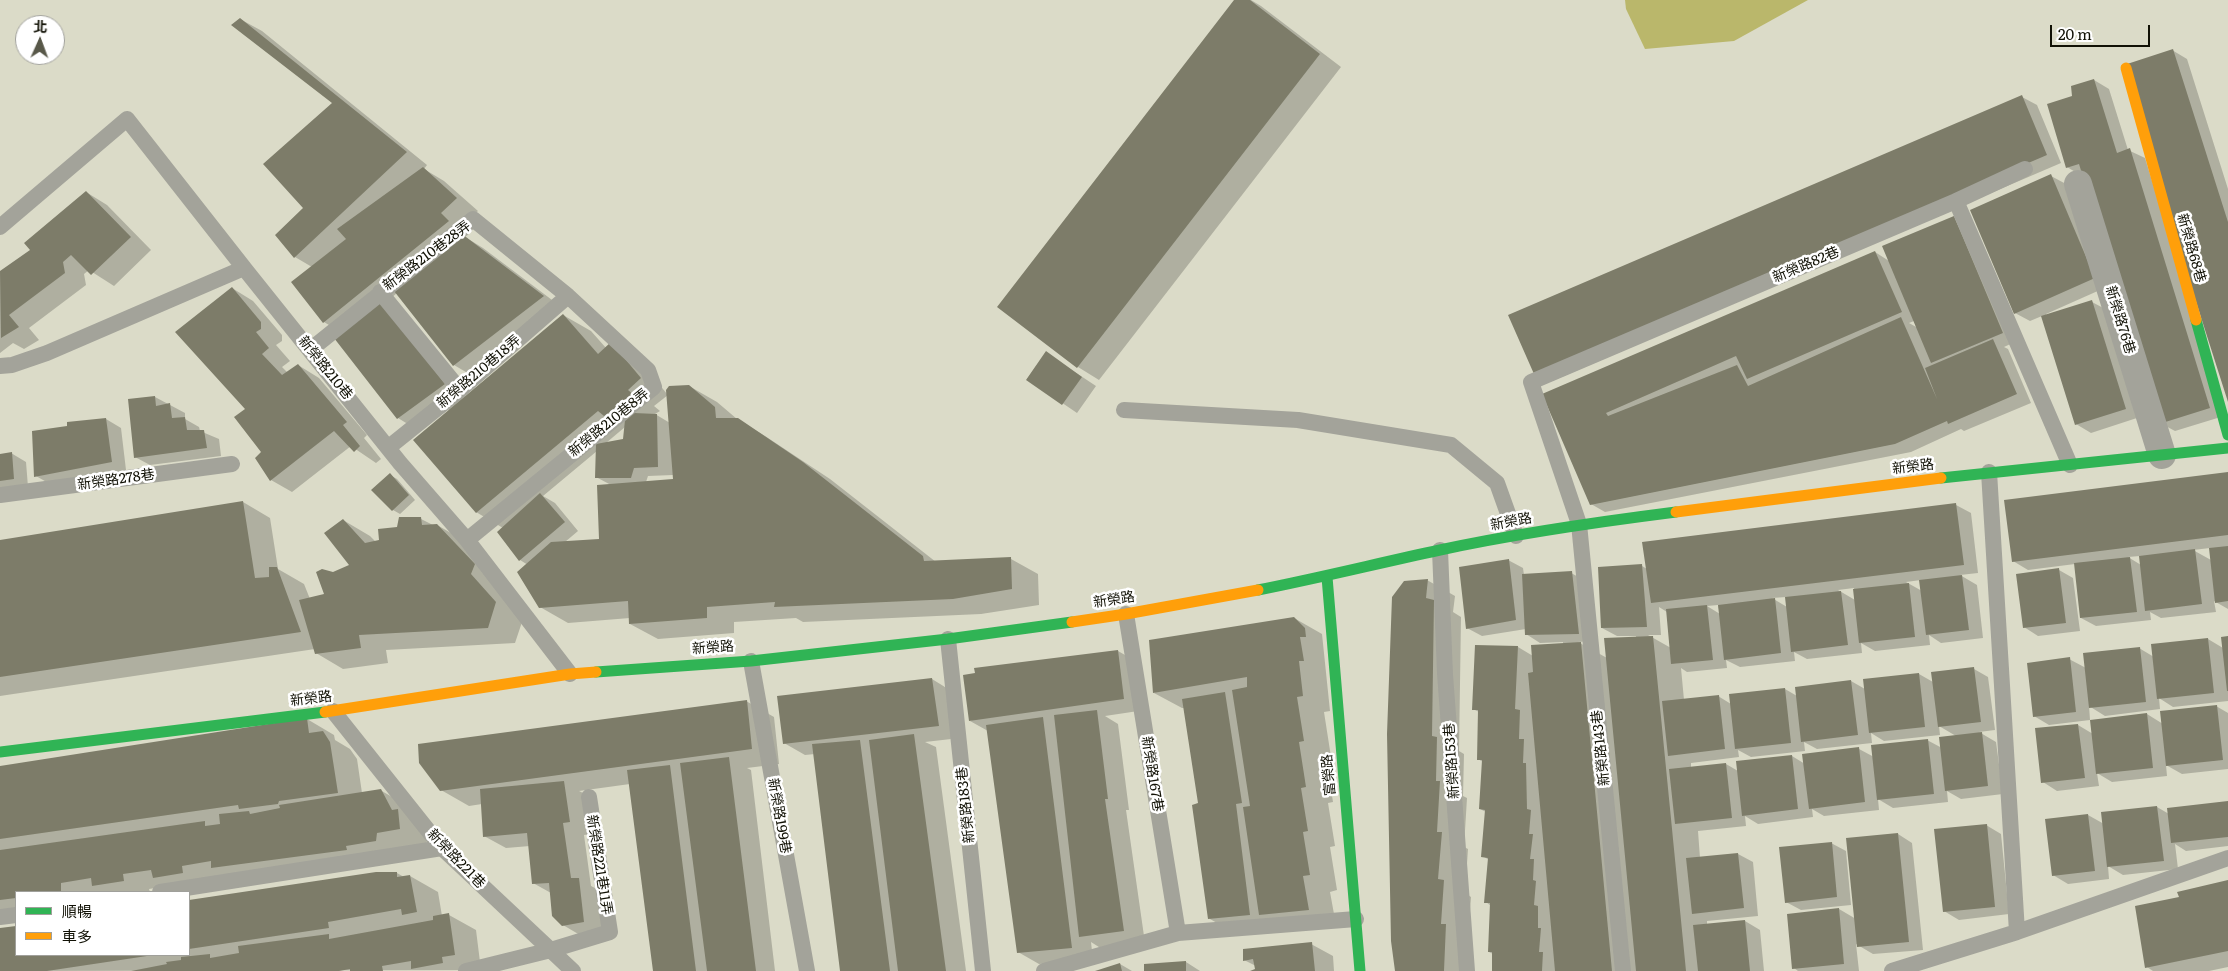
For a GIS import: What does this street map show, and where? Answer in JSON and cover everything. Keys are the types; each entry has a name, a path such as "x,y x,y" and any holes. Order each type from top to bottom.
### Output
{"street":[{"name":"新榮路68巷","path":"2126,68 2228,436"},
{"name":"新榮路76巷","path":"2078,184 2162,455"},
{"name":"新榮路","path":"0,752 333,711 570,674 751,661 948,639 1126,614 1327,577 1440,550 1579,524 1989,472 2228,448"},
{"name":"富榮路","path":"1327,577 1360,971"}],"lane":[{"name":"新榮路210巷","path":"0,227 127,119 400,463 467,540 570,674"},
{"path":"2025,169 1956,201 2070,465"},
{"name":"新榮路82巷","path":"1579,524 1531,382 1956,201"},
{"name":"新榮路210巷28弄","path":"310,350 473,219 568,296"},
{"path":"0,366 12,365 47,353 244,268"},
{"path":"380,292 460,390"},
{"name":"新榮路210巷18弄","path":"389,447 460,390 568,296"},
{"name":"新榮路210巷8弄","path":"467,540 654,387 648,370 568,296"},
{"path":"1124,410 1298,420 1451,446 1497,483 1516,536"},
{"name":"新榮路278巷","path":"0,495 232,464"},
{"path":"1989,472 2017,932"},
{"name":"新榮路143巷","path":"1579,524 1623,971"},
{"name":"新榮路153巷","path":"1440,550 1445,674 1467,971"},
{"name":"新榮路167巷","path":"1126,614 1178,933"},
{"name":"新榮路183巷","path":"948,639 983,971"},
{"name":"新榮路199巷","path":"751,661 807,971"},
{"name":"新榮路221巷","path":"333,711 442,848 574,971"},
{"name":"新榮路221巷11弄","path":"551,950 610,932 589,797"},
{"path":"166,891 442,848"},
{"path":"1892,971 2017,932 2228,858"},
{"path":"0,917 15,915"},
{"path":"1044,971 1178,933 1356,918"},
{"path":"466,971 551,950"}],"shaded area":[{"path":"1625,0 1808,0 1734,41 1645,49 1626,9"}],"building":[{"path":"1234,0 1250,0 1320,54 1077,368 997,307"},
{"path":"240,18 407,152 294,258 275,235 303,208 263,164 332,103 231,25"},
{"path":"2173,49 2228,222 2228,402 2121,66"},
{"path":"2094,79 2117,153 2130,148 2210,408 2159,424 2079,164 2066,168 2047,104 2072,96 2071,86"},
{"path":"2022,95 2047,155 1534,374 1508,315"},
{"path":"423,167 457,198 441,213 449,221 323,323 291,282 346,239 337,229"},
{"path":"2051,174 2095,278 2014,314 1970,210"},
{"path":"86,191 131,237 91,275 71,255 63,262 65,273 9,315 19,327 1,338 0,271 30,250 24,243"},
{"path":"1954,216 2003,333 1931,363 1882,246"},
{"path":"462,234 544,296 453,366 394,291"},
{"path":"1875,251 1902,312 1747,379 1736,356 1606,413 1608,416 1737,365 1748,386 1901,317 1937,399 1925,368 1993,339 2017,394 1948,424 1947,421 1895,444 1590,505 1542,394"},
{"path":"232,287 261,322 261,329 256,332 269,348 262,354 282,375 298,364 347,422 343,425 360,446 354,452 334,431 270,481 255,458 261,452 234,417 245,409 175,332"},
{"path":"380,300 445,384 397,419 334,338"},
{"path":"2092,300 2126,409 2075,425 2041,316"},
{"path":"563,314 598,354 611,342 641,378 628,390 634,395 604,416 598,411 476,513 413,440"},
{"path":"1046,351 1082,377 1062,405 1026,380"},
{"path":"689,385 715,407 716,418 738,418 803,462 923,556 924,561 1011,557 1012,589 953,599 774,607 775,602 707,607 707,618 629,624 628,601 539,608 517,572 551,542 599,539 597,485 673,479 666,390 669,386"},
{"path":"155,396 156,406 170,403 172,418 185,417 187,430 204,430 207,448 134,458 128,399"},
{"path":"634,413 657,414 658,467 634,468 631,478 595,478 596,444 623,439 625,420"},
{"path":"106,418 112,462 34,477 32,431 67,426 67,422"},
{"path":"12,452 14,479 0,481 0,454"},
{"path":"2228,472 2228,535 2012,562 2004,500"},
{"path":"390,473 409,495 392,511 371,490"},
{"path":"540,493 565,522 519,561 497,532"},
{"path":"243,501 255,578 269,577 269,567 277,567 301,632 0,677 0,540"},
{"path":"1956,503 1964,565 1651,603 1642,542"},
{"path":"399,517 421,517 422,525 437,524 475,564 471,574 496,602 488,628 359,635 361,648 315,654 299,600 324,594 316,572 322,569 333,572 349,565 324,533 343,519 365,543 379,540 378,529 397,527"},
{"path":"2228,546 2228,601 2215,603 2209,548"},
{"path":"2195,549 2202,604 2145,611 2139,556"},
{"path":"2130,557 2137,612 2080,618 2074,563"},
{"path":"1509,559 1516,620 1466,629 1459,567"},
{"path":"1642,564 1647,627 1601,628 1598,567"},
{"path":"2059,568 2066,623 2023,628 2016,574"},
{"path":"1572,571 1579,634 1525,635 1522,574"},
{"path":"1962,575 1969,630 1926,635 1919,580"},
{"path":"1428,579 1426,598 1434,600 1432,736 1437,737 1436,781 1440,781 1437,832 1442,832 1438,879 1444,880 1441,924 1446,924 1444,971 1395,971 1391,941 1387,734 1392,597 1404,581"},
{"path":"1909,583 1915,637 1859,643 1853,589"},
{"path":"1841,591 1848,645 1791,652 1785,597"},
{"path":"1775,598 1781,653 1724,660 1718,605"},
{"path":"1707,605 1713,660 1671,664 1666,609"},
{"path":"1294,617 1305,628 1306,637 1300,637 1304,661 1299,661 1303,696 1297,697 1304,741 1299,742 1306,787 1301,788 1308,831 1303,832 1310,875 1303,876 1309,910 1259,915 1243,807 1250,806 1232,690 1247,687 1247,677 1153,693 1149,640"},
{"path":"1653,636 1686,971 1636,971 1604,638"},
{"path":"2228,636 2228,691 2227,691 2221,637"},
{"path":"2208,638 2214,693 2157,699 2151,644"},
{"path":"1581,642 1612,971 1555,971 1528,673 1533,672 1531,645"},
{"path":"1475,645 1518,646 1515,709 1520,710 1519,739 1524,739 1523,763 1526,763 1527,809 1531,810 1529,834 1533,834 1530,859 1534,859 1533,880 1536,881 1534,905 1538,906 1538,928 1541,928 1539,952 1543,952 1542,971 1492,971 1492,952 1488,952 1490,903 1484,903 1488,858 1481,857 1485,810 1479,809 1482,760 1477,760 1478,710 1472,710"},
{"path":"2140,647 2146,702 2089,708 2083,653"},
{"path":"1118,650 1124,699 969,721 963,675 975,673 974,668"},
{"path":"2070,657 2076,712 2033,717 2027,663"},
{"path":"1974,667 1981,722 1938,727 1931,672"},
{"path":"1919,673 1925,727 1869,733 1863,679"},
{"path":"932,678 939,726 783,744 777,696"},
{"path":"1851,680 1858,735 1801,742 1795,687"},
{"path":"1785,688 1791,743 1735,749 1729,694"},
{"path":"1225,692 1242,803 1236,804 1250,915 1208,919 1192,805 1198,803 1182,699"},
{"path":"1719,695 1725,749 1668,756 1662,701"},
{"path":"747,700 752,749 440,791 419,763 418,744"},
{"path":"2217,705 2223,760 2166,766 2160,711"},
{"path":"1097,710 1108,799 1105,799 1124,931 1079,937 1054,715"},
{"path":"2147,713 2153,768 2096,774 2090,720"},
{"path":"1043,717 1072,948 1017,953 986,725"},
{"path":"307,718 309,733 323,731 330,742 338,793 279,801 278,804 239,809 238,805 0,839 0,766"},
{"path":"2078,724 2085,778 2041,783 2035,728"},
{"path":"1982,732 1988,786 1945,791 1939,737"},
{"path":"914,734 946,971 898,971 869,740"},
{"path":"1928,739 1934,794 1877,800 1871,745"},
{"path":"860,740 890,971 840,971 812,744"},
{"path":"1859,747 1865,802 1809,809 1802,754"},
{"path":"1792,755 1798,809 1742,816 1736,761"},
{"path":"729,757 756,971 707,971 680,763"},
{"path":"1726,763 1732,818 1675,824 1669,769"},
{"path":"670,765 696,971 653,971 627,770"},
{"path":"564,781 570,822 563,823 571,878 579,878 584,922 562,926 552,916 549,883 532,884 527,833 483,837 480,789"},
{"path":"381,789 392,810 398,809 400,829 377,833 376,841 346,846 347,850 211,868 211,861 182,866 183,873 153,878 151,870 123,874 124,881 92,886 91,878 61,883 61,891 15,891 15,898 0,900 0,850 205,821 205,826 220,824 219,814 249,811 250,814 280,808 279,805"},
{"path":"2228,801 2228,837 2171,843 2167,808"},
{"path":"2157,806 2164,861 2107,867 2101,812"},
{"path":"2088,814 2095,871 2052,876 2045,819"},
{"path":"1987,824 1995,907 1943,912 1934,829"},
{"path":"1898,833 1909,942 1857,947 1846,838"},
{"path":"1832,842 1837,897 1785,903 1779,847"},
{"path":"1738,853 1744,908 1692,914 1686,858"},
{"path":"376,872 397,872 397,877 410,875 417,912 402,915 401,909 328,922 329,928 190,949 190,900"},
{"path":"2228,880 2228,951 2145,968 2135,906 2179,897 2177,892"},
{"path":"1839,908 1844,964 1792,969 1787,914"},
{"path":"449,913 455,955 442,957 443,963 411,969 411,961 382,966 383,971 350,971 350,969 339,971 131,971 167,964 166,962 181,960 181,957 210,954 210,958 239,953 238,946 329,934 329,939 433,920 433,916"},
{"path":"1745,920 1750,971 1698,971 1693,925"},
{"path":"15,926 15,956 147,956 47,971 0,971 0,928"},
{"path":"1312,942 1315,971 1250,971 1255,969 1253,959 1243,961 1243,949"},
{"path":"1186,961 1186,971 1144,971 1144,964"},
{"path":"1120,963 1122,971 1095,971"}],"traffic: fast":[{"path":"2196,320 2228,435"},
{"path":"1941,478 2228,448"},
{"path":"1258,590 1499,538 1676,512"},
{"path":"1327,577 1360,971"},
{"path":"596,672 751,661 948,639 1072,622"},
{"path":"0,752 325,712"}],"traffic: slow":[{"path":"2126,68 2196,320"},
{"path":"1676,512 1941,478"},
{"path":"1072,622 1258,590"},
{"path":"325,712 570,674 596,672"}]}
